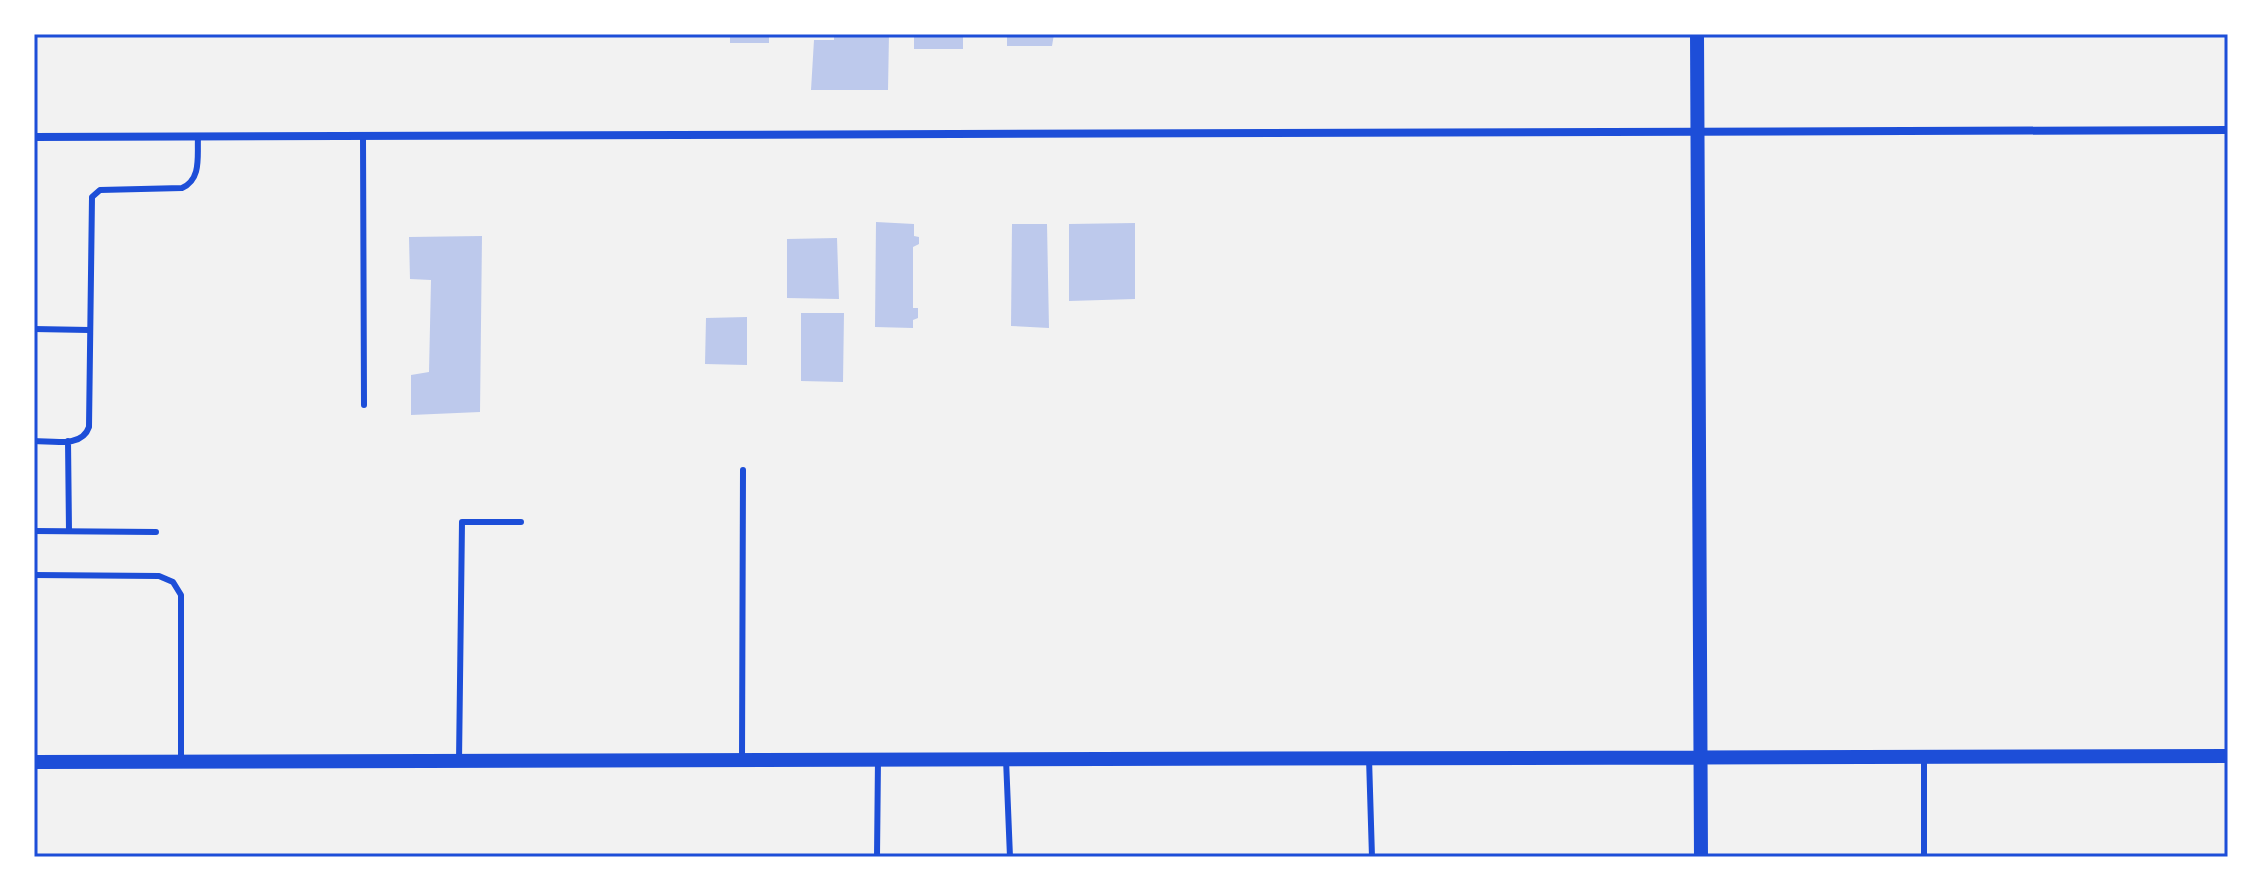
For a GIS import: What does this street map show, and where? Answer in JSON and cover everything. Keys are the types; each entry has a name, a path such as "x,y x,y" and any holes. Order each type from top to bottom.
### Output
{"street":[{"path":"1697,34 1701,857"},
{"path":"34,137 2228,130"},
{"path":"34,762 2228,756"}],"lane":[{"path":"34,441 78,441 86,436 89,427 92,197 100,190 182,188 191,184 196,176 198,137"},
{"path":"363,137 364,405"},
{"path":"34,329 89,330"},
{"path":"68,441 69,531"},
{"path":"742,760 743,470"},
{"path":"459,761 462,522 521,522"},
{"path":"34,531 156,532"},
{"path":"34,575 159,576 173,582 181,595 181,762"},
{"path":"1924,756 1924,857"},
{"path":"1369,758 1372,857"},
{"path":"877,857 878,759"},
{"path":"1006,759 1010,857"}],"building":[{"path":"730,34 769,34 769,43 730,43"},
{"path":"834,34 889,34 888,90 811,90 814,40 834,40"},
{"path":"914,34 963,34 963,49 914,49"},
{"path":"1007,34 1054,34 1052,46 1007,46"},
{"path":"876,222 914,224 914,236 919,237 919,244 913,247 913,308 918,308 918,318 913,320 913,328 875,327"},
{"path":"1135,223 1135,299 1069,301 1069,224"},
{"path":"1012,224 1047,224 1049,328 1011,326"},
{"path":"482,236 480,412 411,415 411,375 429,372 431,280 410,279 409,237"},
{"path":"837,238 839,299 787,298 787,239"},
{"path":"801,313 844,313 843,382 801,381"},
{"path":"747,317 747,365 705,364 706,318"}]}
